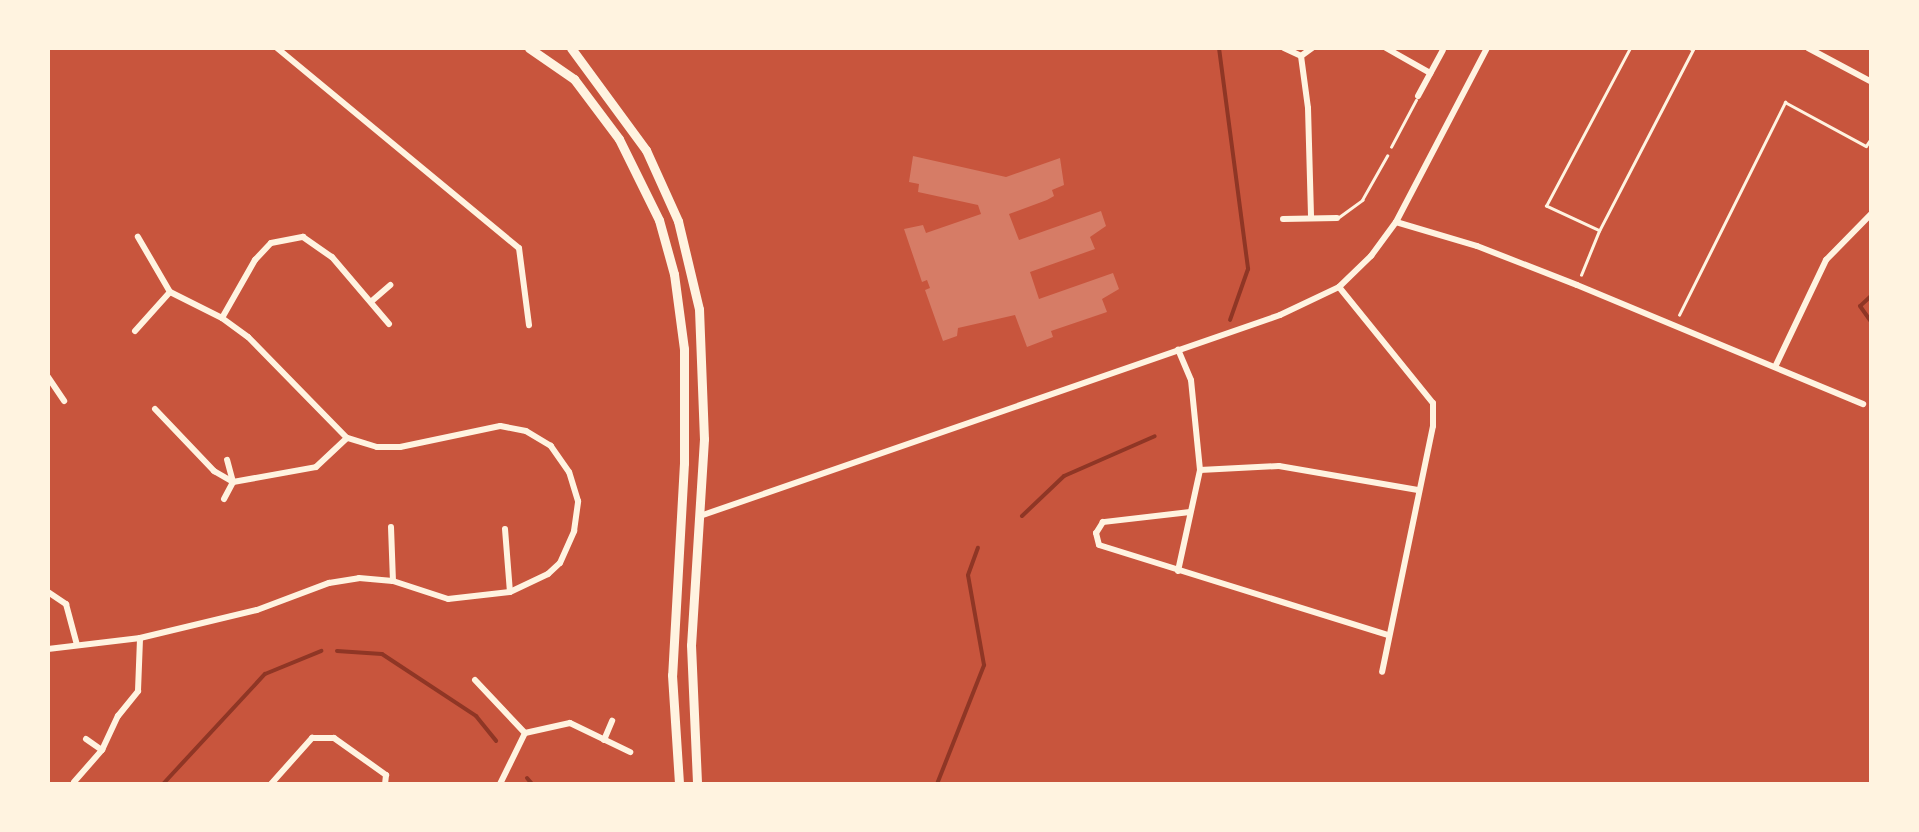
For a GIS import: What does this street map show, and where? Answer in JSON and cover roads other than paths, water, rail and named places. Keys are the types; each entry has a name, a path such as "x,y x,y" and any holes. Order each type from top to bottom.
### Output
{"main road":[{"path":"529,48 574,79 619,140 658,220 674,274 684,350 684,463 672,675 679,784"},
{"path":"571,48 646,150 688,256 702,346 700,516 695,536 691,645 698,784"}],"street":[{"path":"277,48 519,248 529,326"},
{"path":"1284,48 1301,56"},
{"path":"1301,56 1312,48"},
{"path":"1386,48 1430,74"},
{"path":"1418,96 1444,48"},
{"path":"700,516 1280,315 1339,287 1371,256 1396,222 1487,48"},
{"path":"1808,48 1872,82"},
{"path":"1301,56 1308,108 1311,218"},
{"path":"1775,367 1826,260 1872,213"},
{"path":"1283,219 1337,218"},
{"path":"1396,222 1476,246 1577,285 1863,404"},
{"path":"48,649 140,638 257,610 329,583 359,578 393,581 448,598 510,592 548,574 560,563 574,530 578,501 569,472 551,446 526,431 500,426 400,447 377,448 347,438 248,337 222,318 170,292 138,237"},
{"path":"222,318 254,260 270,243 303,237 373,300 389,324"},
{"path":"373,300 390,285"},
{"path":"1339,287 1433,403 1434,426 1382,672"},
{"path":"135,331 170,292"},
{"path":"1178,350 1191,380 1200,470 1178,571"},
{"path":"48,377 64,401"},
{"path":"155,409 214,471 234,482 316,467 347,438"},
{"path":"224,498 234,482 227,460"},
{"path":"1200,470 1279,466 1418,490"},
{"path":"1190,512 1103,522 1096,534 1099,545 1111,552 1388,635"},
{"path":"391,527 393,581"},
{"path":"505,530 510,592"},
{"path":"48,592 66,604 77,645"},
{"path":"74,782 102,750 118,716 138,691 140,638"},
{"path":"475,680 525,733"},
{"path":"604,740 612,721"},
{"path":"525,733 570,723 630,752"},
{"path":"500,784 525,733"},
{"path":"271,784 312,738 334,738 386,775 385,784"},
{"path":"86,739 102,750"}],"lane":[{"path":"1391,147 1418,96"},
{"path":"1337,218 1362,200 1386,156"}],"waterway":[{"path":"1219,48 1248,269 1230,320"},
{"path":"1872,295 1860,306 1872,323"},
{"path":"1022,516 1064,476 1155,436"},
{"path":"937,784 984,665 968,575 978,548"},
{"path":"163,784 265,674 321,651"},
{"path":"337,651 382,654 476,716 496,741"},
{"path":"527,778 532,784"}]}
